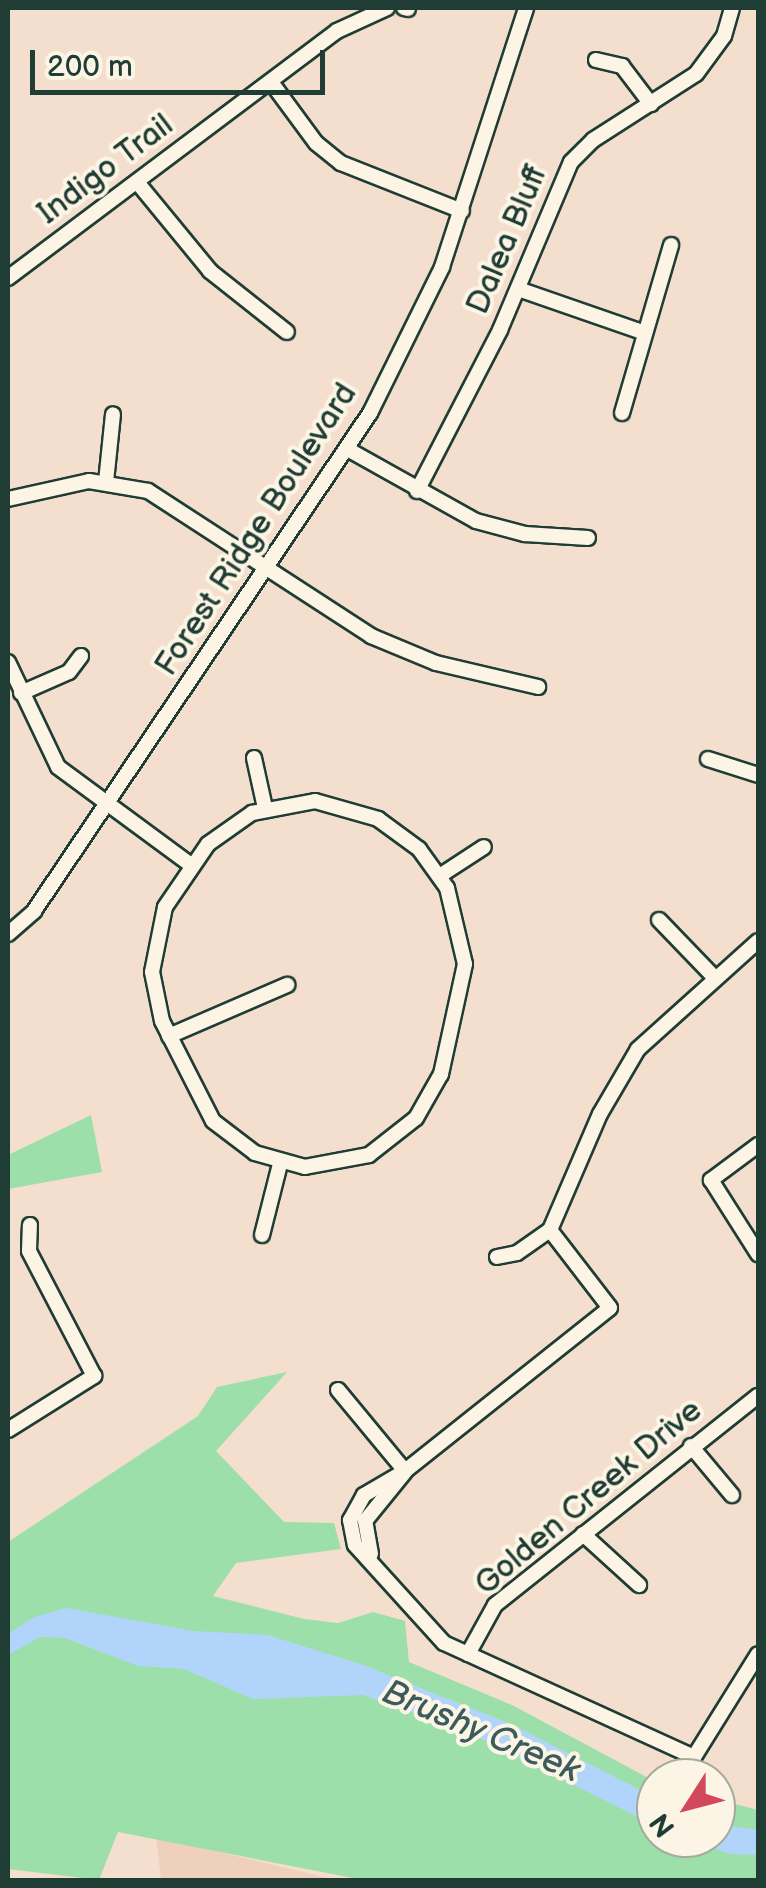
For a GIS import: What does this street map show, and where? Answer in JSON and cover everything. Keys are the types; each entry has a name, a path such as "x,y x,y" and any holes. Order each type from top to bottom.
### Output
{"street":[{"name":"Indigo Trail","path":"8,278 337,30 387,8"},
{"name":"Forest Ridge Boulevard","path":"8,934 34,911 349,450 421,316 462,211 526,8"},
{"name":"Dalea Bluff","path":"417,492 518,290 571,162 708,60 732,8"},
{"path":"596,60 622,66 651,104"},
{"path":"271,82 316,143 341,163 462,211"},
{"path":"137,182 210,271 286,332"},
{"path":"622,413 671,245"},
{"path":"518,290 645,334"},
{"path":"106,482 113,414"},
{"path":"349,450 417,492 500,528 588,538"},
{"path":"8,499 54,485 106,482 163,498 341,618 403,651 538,687"},
{"path":"21,694 60,677 81,656"},
{"path":"8,662 58,767 104,807 191,865"},
{"path":"254,758 264,808"},
{"path":"708,759 758,775"},
{"path":"315,801 347,806 392,828 440,876 458,916 465,964 434,1090 405,1131 369,1154 322,1167 280,1164 240,1144 213,1120 169,1036 153,989 152,956 165,907 191,865 222,831 264,808 315,801"},
{"path":"440,876 484,847"},
{"path":"659,920 715,978"},
{"path":"497,1257 517,1254 550,1230 619,1077 659,1024 758,941"},
{"path":"169,1036 286,985"},
{"path":"758,1145 711,1180 758,1254"},
{"path":"262,1235 280,1164"},
{"path":"8,1430 94,1376 29,1250 30,1225"},
{"path":"550,1230 610,1308 405,1472 365,1521 364,1542 389,1585 423,1626 468,1654 694,1756 758,1654"},
{"path":"338,1390 405,1472"},
{"name":"Golden Creek Drive","path":"468,1654 495,1606 758,1396"},
{"path":"691,1446 732,1494"},
{"path":"583,1534 639,1585"}],"shaded area":[{"path":"156,1837 337,1880 161,1880"}],"green space":[{"path":"91,1115 102,1172 8,1189 8,1155"},
{"path":"287,1372 216,1451 284,1522 334,1523 341,1549 236,1563 213,1596 304,1619 338,1623 373,1612 405,1621 409,1662 512,1705 636,1771 636,1858 736,1858 736,1804 758,1810 758,1880 363,1880 118,1832 99,1880 8,1869 8,1542 198,1416 217,1387"}],"water":[{"name":"Brushy Creek","path":"67,1608 193,1631 268,1635 363,1665 513,1725 636,1788 636,1816 468,1732 363,1695 253,1699 184,1669 138,1666 65,1638 40,1637 8,1655 8,1634 34,1617"},
{"path":"736,1827 758,1830 758,1855 736,1854"}]}
